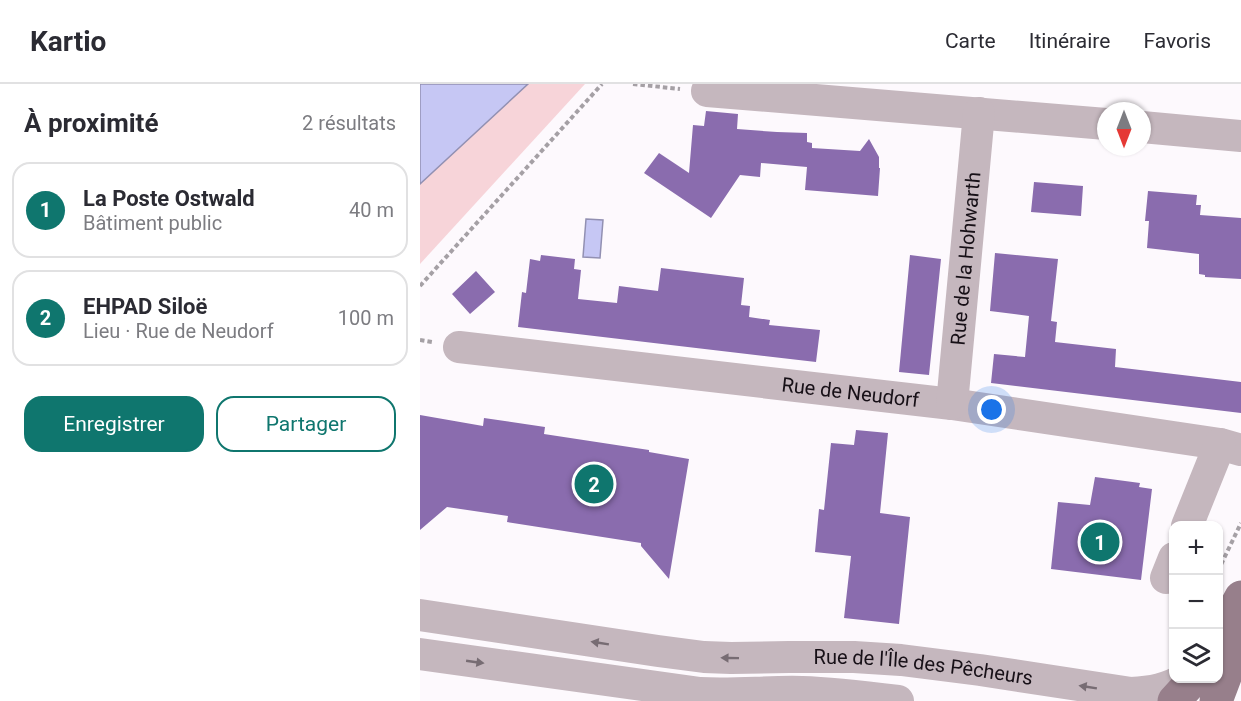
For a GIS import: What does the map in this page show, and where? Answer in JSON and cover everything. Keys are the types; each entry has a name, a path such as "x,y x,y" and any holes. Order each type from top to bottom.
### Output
{"main road":[{"path":"1223,630 1241,597"},
{"path":"1174,701 1218,684 1241,635"}],"street":[{"path":"707,92 1097,123"},
{"name":"Rue de la Hohwarth","path":"952,404 979,113"},
{"path":"1151,128 1241,136"},
{"name":"Rue de Neudorf","path":"459,347 952,404 1231,447"},
{"path":"1189,521 1231,447"},
{"name":"Rue de l'Île des Pêcheurs","path":"420,615 658,651 731,658 854,657 901,660 992,672 1140,697 1176,683"},
{"path":"653,687 658,651"},
{"name":"Rue de l'Île des Pêcheurs","path":"420,654 700,693 829,693 898,701"}],"path":[{"path":"420,286 602,84"},
{"path":"633,84 707,92"},
{"path":"1223,561 1241,523"}],"shaded area":[{"path":"528,84 585,84 420,264 420,184"}],"water":[{"path":"420,84 528,84 420,184"},
{"path":"586,219 603,220 600,258 583,257"}],"building":[{"path":"706,111 738,114 737,129 807,133 807,142 812,143 812,148 860,151 869,139 879,157 878,196 805,190 807,167 761,163 760,177 740,175 711,218 644,173 659,153 689,173 693,125 704,126"},
{"path":"1034,182 1083,186 1081,216 1031,212"},
{"path":"1148,191 1197,195 1196,205 1201,205 1200,215 1241,218 1241,279 1205,277 1199,274 1199,254 1147,248 1149,221 1145,221"},
{"path":"995,253 1058,259 1051,321 1057,322 1055,342 1116,349 1115,367 1241,382 1241,413 991,383 994,354 1025,357 1029,316 990,311"},
{"path":"541,255 575,259 574,269 581,270 578,299 617,303 619,286 658,291 661,268 744,278 741,305 750,306 749,317 770,320 769,325 820,330 816,362 518,327 522,292 526,293 530,259 540,261"},
{"path":"910,255 941,259 929,375 899,372"},
{"path":"476,271 495,292 470,314 452,294"},
{"path":"420,415 483,426 484,418 545,427 544,434 649,450 649,452 689,459 669,579 641,546 641,543 507,522 508,516 447,507 420,530"},
{"path":"856,430 888,433 880,513 910,517 899,624 844,618 851,556 815,552 819,509 824,510 831,443 854,445"},
{"path":"1095,477 1140,483 1139,487 1152,489 1141,580 1051,569 1058,502 1090,505"}],"place":[{"name":"EHPAD Siloë","path":"594,484"},
{"name":"La Poste Ostwald","path":"1100,542"}]}
